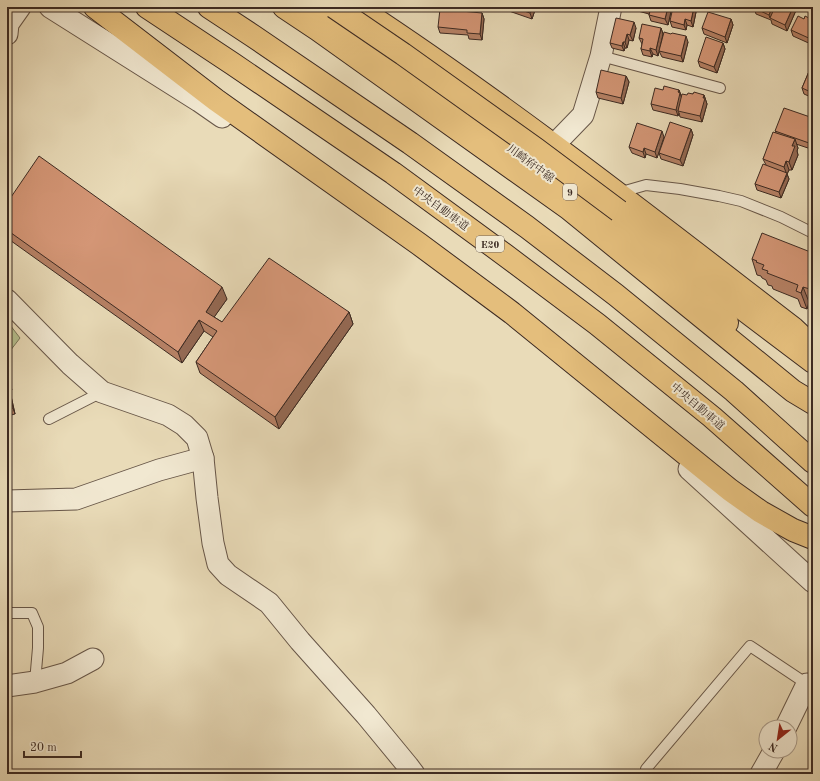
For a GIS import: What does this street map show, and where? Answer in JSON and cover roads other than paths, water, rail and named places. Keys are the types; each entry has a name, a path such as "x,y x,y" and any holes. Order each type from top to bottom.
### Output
{"main road":[{"path":"95,7 216,100 420,244 512,313 730,490 761,512 793,530 813,538"},
{"name":"中央自動車道","path":"147,7 386,169 505,255 597,324 706,412 813,506"},
{"path":"209,7 410,143 533,232 616,295 727,386 813,462"},
{"path":"284,7 330,38 568,208 792,391 813,403"},
{"name":"川崎府中線","path":"314,7 432,90 570,192 758,350 798,383 813,393"},
{"path":"334,7 536,148 618,202 793,328 813,346"},
{"path":"357,7 447,68 554,145 722,294 813,362"},
{"path":"432,90 447,68"}],"street":[{"path":"7,34 8,24 20,7"},
{"path":"50,7 199,101 282,158 498,314 685,465 813,582"},
{"path":"554,145 583,115 601,56 611,7"},
{"path":"7,300 70,364 102,392 168,415 184,425 197,438 204,458 207,498 213,543 218,564 228,575 269,603 300,641 366,715 408,771"},
{"path":"7,501 76,498 159,470 204,458"},
{"path":"7,686 35,682 66,673 93,659"},
{"path":"791,719 810,686"},
{"path":"761,774 769,759"}],"lane":[{"path":"601,56 720,88"},
{"path":"618,202 646,185 680,189 741,201 781,217 813,233"},
{"path":"49,419 102,392"},
{"path":"7,613 32,613 38,627 35,682"},
{"path":"646,769 750,646 810,686"}]}
